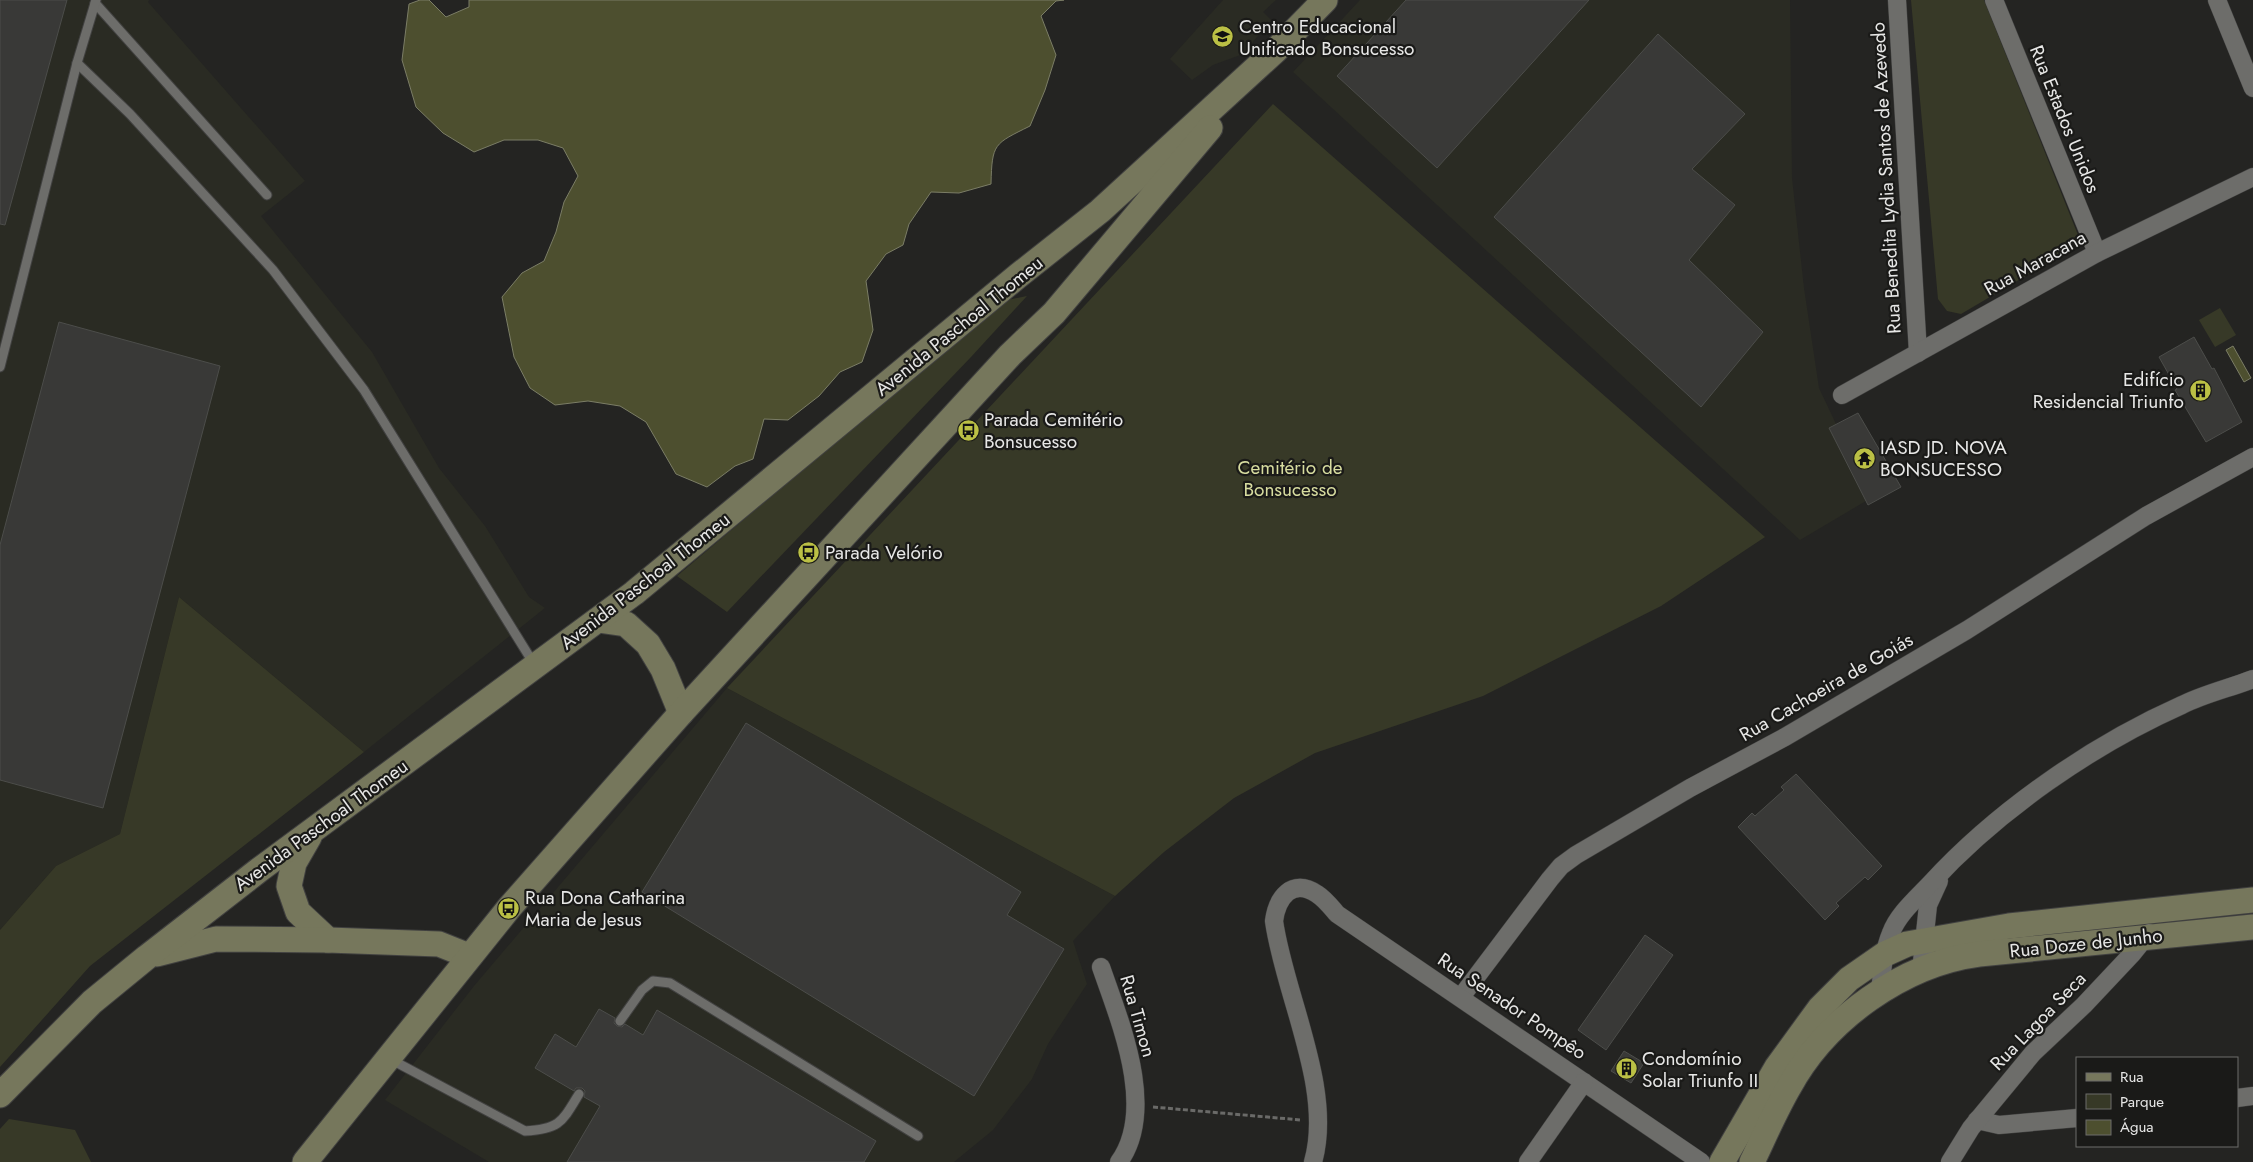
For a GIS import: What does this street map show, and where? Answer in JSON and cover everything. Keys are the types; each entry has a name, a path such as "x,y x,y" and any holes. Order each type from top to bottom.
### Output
{"main road":[{"name":"Avenida Paschoal Thomeu","path":"0,1095 92,1002 147,957 259,870 634,593 1019,275 1100,212 1276,50 1325,0"},
{"name":"Avenida Paschoal Thomeu","path":"1010,355 1054,313 1276,50"},
{"path":"305,1162 469,956 681,713 1010,355 1022,330 1111,219 1145,170"},
{"path":"598,620 626,624 648,644 663,669 681,713"},
{"path":"311,833 294,863 289,886 298,912 328,940"},
{"name":"Rua Doze de Junho","path":"1722,1162 1778,1067 1820,1008 1849,980 1884,954 1907,944 1923,940 2009,926 2253,900"},
{"name":"Rua Doze de Junho","path":"1752,1162 1789,1086 1822,1041 1843,1020 1880,993 1921,971 1961,956 2253,927"},
{"path":"147,957 216,939 328,940 439,944 469,956"}],"street":[{"name":"Rua Benedita Lydia Santos de Azevedo","path":"1897,0 1918,353"},
{"name":"Rua Estados Unidos","path":"1994,0 2097,253"},
{"path":"2217,0 2253,88"},
{"name":"Rua Maracana","path":"1842,395 2097,253 2253,177"},
{"name":"Rua Cachoeira de Goiás","path":"1461,997 1550,879 1561,866 1576,855 1967,630 2146,516 2253,457"},
{"path":"1880,993 1884,954 1891,932 1906,910 1944,869 1994,824 2065,770 2114,740 2183,704 2253,679"},
{"path":"1921,971 1928,906 1944,869"},
{"name":"Rua Senador Pompêo","path":"1317,1121 1314,1089 1306,1047 1274,921 1276,907 1280,898 1289,890 1299,888 1315,892 1337,914 1701,1162"},
{"path":"2149,936 2150,910"},
{"name":"Rua Lagoa Seca","path":"1950,1162 1977,1120 2034,1053 2084,1005 2149,936"},
{"name":"Rua Timon","path":"1101,968 1127,1041 1135,1105 1134,1128 1128,1149 1119,1162"},
{"path":"1528,1162 1584,1082"},
{"path":"2238,1098 2253,1096"},
{"path":"1977,1120 1999,1125 2076,1118"},
{"path":"1312,1162 1317,1121"}],"lane":[{"path":"0,367 77,63 96,2"},
{"path":"96,2 267,195"},
{"path":"77,63 130,114 273,270 359,383 536,666"},
{"path":"620,1021 642,990 653,981 670,983 918,1136"},
{"path":"388,1058 526,1131 548,1129 564,1118 579,1094"}],"path":[{"path":"1135,1105 1317,1121"}],"shaded area":[{"path":"0,0 149,0 148,2 305,181 261,216 372,352 439,468 485,526 529,597 545,608 364,752 179,597 120,834 56,866 0,930"},
{"name":"Centro Educacional Unificado Bonsucesso","path":"1223,0 1276,0 1263,12 1271,20 1243,54 1213,65 1192,80 1170,59"},
{"path":"1360,0 1790,0 1792,178 1804,288 1819,388 1871,498 1800,540 1293,72"},
{"path":"727,688 1115,896 1073,941 1087,984 1048,1044 1032,1079 993,1130 954,1162 489,1162 385,1100 474,986"}],"green space":[{"path":"1911,0 1984,0 2078,235 2075,247 1961,314 1947,311 1938,299"},
{"name":"Cemitério de Bonsucesso","path":"1273,104 1765,537 1661,606 1483,696 1315,753 1234,798 1164,852 1115,896 727,688"},
{"path":"1027,296 727,612 677,576 1002,301"},
{"path":"2220,308 2236,335 2215,347 2199,320"},
{"path":"179,597 364,752 90,966 0,1067 0,930 56,866 120,834"},
{"path":"9,1119 75,1130 91,1162 0,1162 0,1129"}],"water":[{"path":"420,0 429,0 446,17 469,7 469,0 1064,0 1056,1 1041,16 1056,55 1045,90 1030,126 1002,141 997,146 992,160 991,184 959,193 931,192 909,224 903,245 886,254 866,281 873,330 862,362 840,372 819,396 788,420 764,419 753,459 735,466 707,487 676,474 646,422 620,406 588,401 555,405 530,388 514,357 502,297 522,273 544,261 556,232 564,202 578,176 563,148 538,140 504,140 474,152 443,133 416,107 402,60 409,4"},
{"path":"2233,346 2251,378 2244,382 2226,350"}],"building":[{"path":"0,0 67,0 5,225 0,224"},
{"path":"1406,0 1589,0 1437,168 1337,76"},
{"path":"1658,34 1745,114 1692,169 1735,205 1689,260 1763,332 1701,407 1494,217"},
{"path":"59,322 220,366 103,808 0,780 0,545"},
{"name":"Edifício Residencial Triunfo","path":"2194,337 2212,369 2214,368 2242,422 2206,442 2175,390 2177,389 2159,357"},
{"name":"IASD JD. NOVA BONSUCESSO","path":"1858,413 1901,487 1868,505 1829,428"},
{"path":"746,723 1021,892 1007,915 1064,949 974,1096 642,892"},
{"path":"1796,774 1882,866 1868,880 1865,877 1836,903 1839,906 1825,920 1738,827 1752,813 1755,816 1784,790 1781,787"},
{"path":"1645,935 1673,955 1606,1050 1578,1030"},
{"path":"599,1009 615,1018 614,1023 617,1026 622,1027 625,1024 643,1035 657,1010 876,1141 864,1162 567,1162 600,1106 584,1097 585,1091 582,1088 576,1088 574,1091 535,1068 555,1034 576,1047"},
{"name":"Condomínio Solar Triunfo II","path":"1624,1051 1644,1063 1631,1083 1611,1071"}],"place":[{"name":"Centro Educacional Unificado Bonsucesso","path":"1223,37"},
{"name":"Edifício Residencial Triunfo","path":"2200,390"},
{"name":"Parada Cemitério Bonsucesso","path":"968,430"},
{"name":"IASD JD. NOVA BONSUCESSO","path":"1864,458"},
{"name":"Parada Velório","path":"809,552"},
{"name":"Rua Dona Catharina Maria de Jesus","path":"509,908"},
{"name":"Condomínio Solar Triunfo II","path":"1626,1069"}]}
